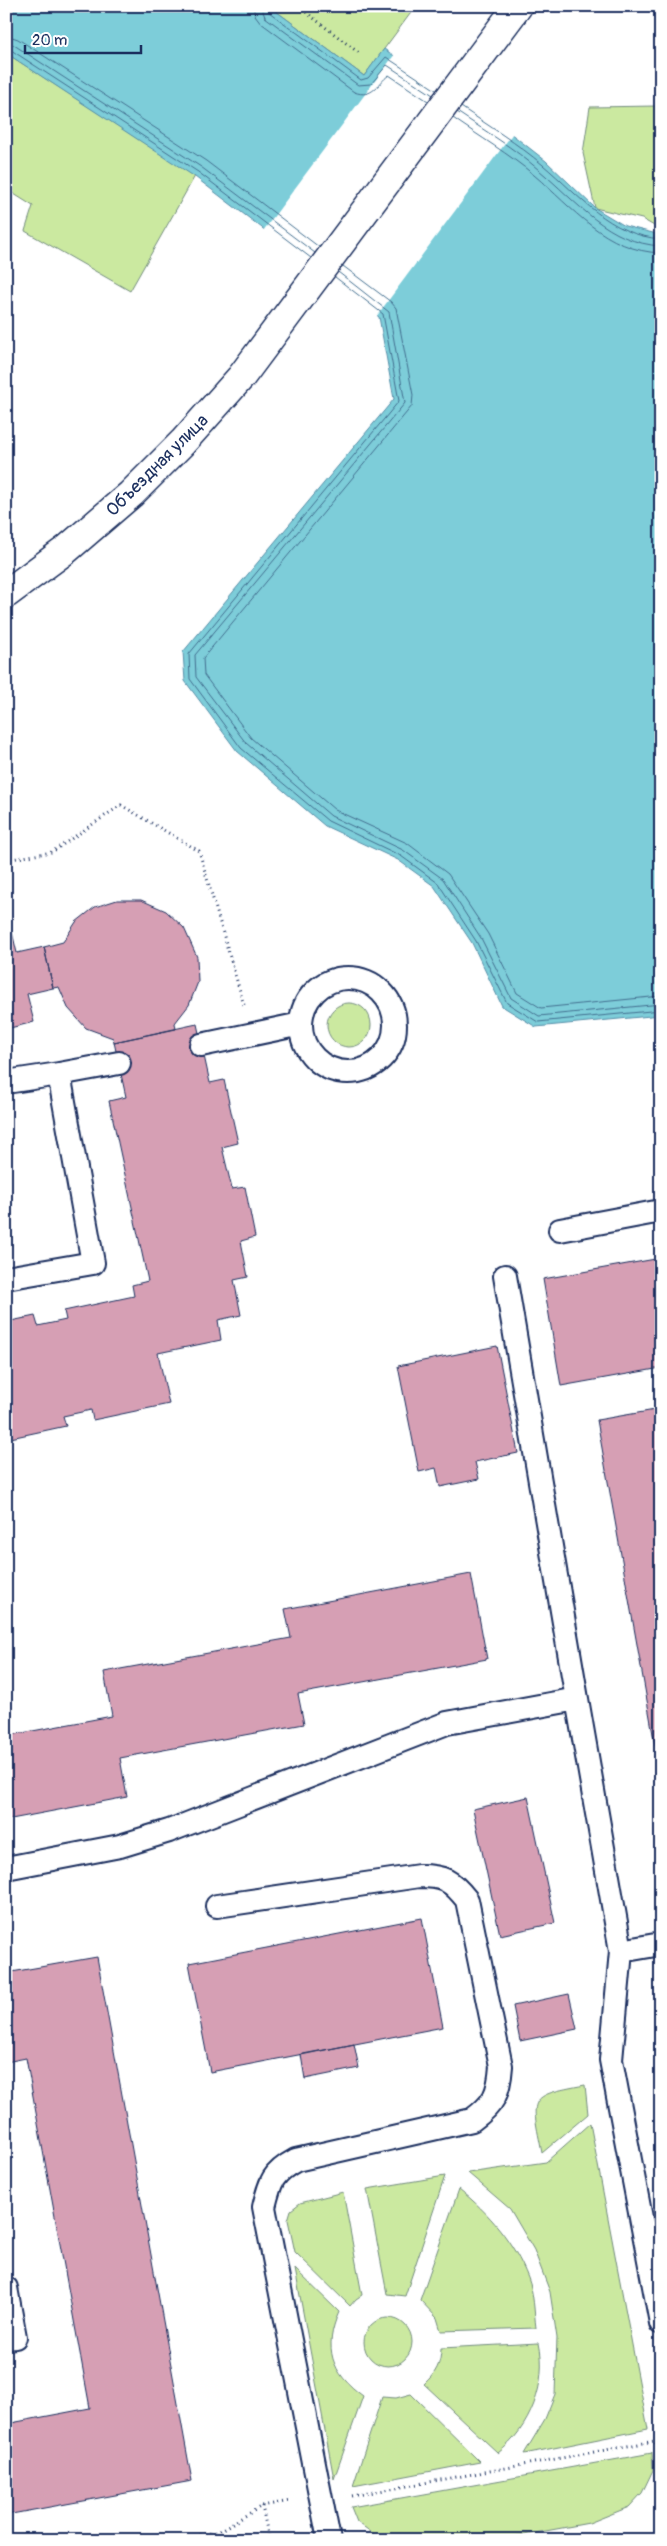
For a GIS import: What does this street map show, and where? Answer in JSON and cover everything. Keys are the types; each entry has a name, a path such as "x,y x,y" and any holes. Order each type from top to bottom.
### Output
{"main road":[{"name":"Объездная улица","path":"6,594 67,549 131,494 183,442 235,384 288,316 518,6"}],"lane":[{"path":"354,978 371,984 383,994 393,1012 395,1031 389,1048 378,1060 361,1070 342,1071 326,1066 312,1054 303,1035 301,1024 307,1002 319,988 335,980 354,978"},
{"path":"202,1045 301,1024"},
{"path":"6,1082 119,1063"},
{"path":"6,1278 92,1263 59,1074"},
{"path":"560,1230 661,1211"},
{"path":"505,1276 621,1951 611,2060 661,2323"},
{"path":"6,1868 120,1846 169,1832 447,1723 577,1699"},
{"path":"217,1906 419,1876 438,1876 455,1884 468,1900 501,2066 500,2087 490,2107 472,2120 296,2160 279,2169 270,2184 264,2207 329,2540"},
{"path":"621,1951 661,1944"},
{"path":"6,2288 15,2336 6,2338"}],"path":[{"path":"298,6 359,53"},
{"path":"6,860 52,852 121,805 199,851 253,1034"},
{"path":"170,2540 217,2532 262,2506 320,2494 338,2491 355,2497 655,2441 661,2473"},
{"path":"262,2506 269,2540"}],"green space":[{"path":"269,6 416,6 364,76"},
{"path":"6,53 195,176 130,291 25,231 33,206 6,189"},
{"path":"661,102 661,230 642,219 595,208 583,153 590,107 657,106"},
{"path":"345,1003 353,1003 365,1009 371,1025 365,1041 353,1047 345,1047 333,1041 327,1029 327,1021 333,1009"},
{"path":"6,1177 13,1217 6,1219"},
{"path":"585,2085 588,2114 542,2153 535,2110 537,2102 552,2092"},
{"path":"590,2123 648,2429 524,2454 545,2419 555,2394 557,2338 550,2292 534,2250 510,2209 468,2173 546,2162"},
{"path":"445,2176 405,2296 387,2294 367,2189"},
{"path":"459,2189 490,2218 516,2252 530,2284 536,2328 441,2331 437,2318 420,2300"},
{"path":"343,2192 362,2295 350,2306 295,2252 288,2220 291,2210 300,2203"},
{"path":"295,2269 339,2312 332,2337 333,2359 343,2378 363,2396 334,2479"},
{"path":"388,2318 397,2320 405,2325 410,2333 412,2342 410,2351 405,2359 397,2364 388,2366 379,2364 371,2359 366,2351 364,2342 366,2333 371,2325 379,2320"},
{"path":"539,2343 541,2374 534,2404 519,2431 498,2453 424,2384 437,2368 441,2348"},
{"path":"411,2394 480,2462 353,2486 382,2397 396,2398"},
{"path":"652,2453 653,2470 642,2493 629,2507 589,2523 497,2540 382,2540 357,2522 351,2507"}],"water":[{"path":"6,6 269,6 364,76 384,49 514,136 546,161 595,208 625,226 661,235 661,1015 536,1027 502,1006 472,943 434,886 398,860 325,826 237,751 185,681 183,652 394,399 379,317 195,177 6,53"}],"pier":[{"path":"395,54 513,133 376,317 263,231"}],"building":[{"path":"117,900 141,900 166,911 184,928 197,957 198,982 189,1005 175,1023 176,1029 114,1042 113,1038 86,1028 68,1008 59,987 53,988 44,947 63,942 76,922 95,907"},
{"path":"12,932 17,953 44,947 53,988 27,994 34,1022 6,1029 6,934"},
{"path":"197,1024 210,1083 224,1080 238,1143 222,1147 232,1189 245,1187 255,1237 241,1241 248,1277 234,1280 241,1315 218,1320 221,1340 158,1353 169,1404 93,1420 91,1410 63,1416 66,1426 6,1439 6,1322 35,1316 38,1326 66,1320 64,1311 134,1296 132,1285 148,1281 109,1101 126,1097 114,1042"},
{"path":"661,1258 661,1368 561,1386 543,1279"},
{"path":"497,1346 518,1453 475,1462 479,1479 440,1487 436,1468 419,1472 398,1366"},
{"path":"661,1409 661,1779 597,1420"},
{"path":"471,1574 487,1659 298,1694 304,1724 120,1758 127,1797 6,1820 6,1736 112,1716 104,1672 291,1638 285,1609"},
{"path":"528,1797 555,1923 500,1935 473,1809"},
{"path":"422,1918 443,2027 210,2072 189,1963"},
{"path":"97,1957 192,2481 6,2515 6,2424 90,2408 26,2058 6,2062 6,1973"},
{"path":"569,1994 577,2029 520,2041 513,2006"},
{"path":"354,2044 359,2068 305,2079 301,2055"}]}
